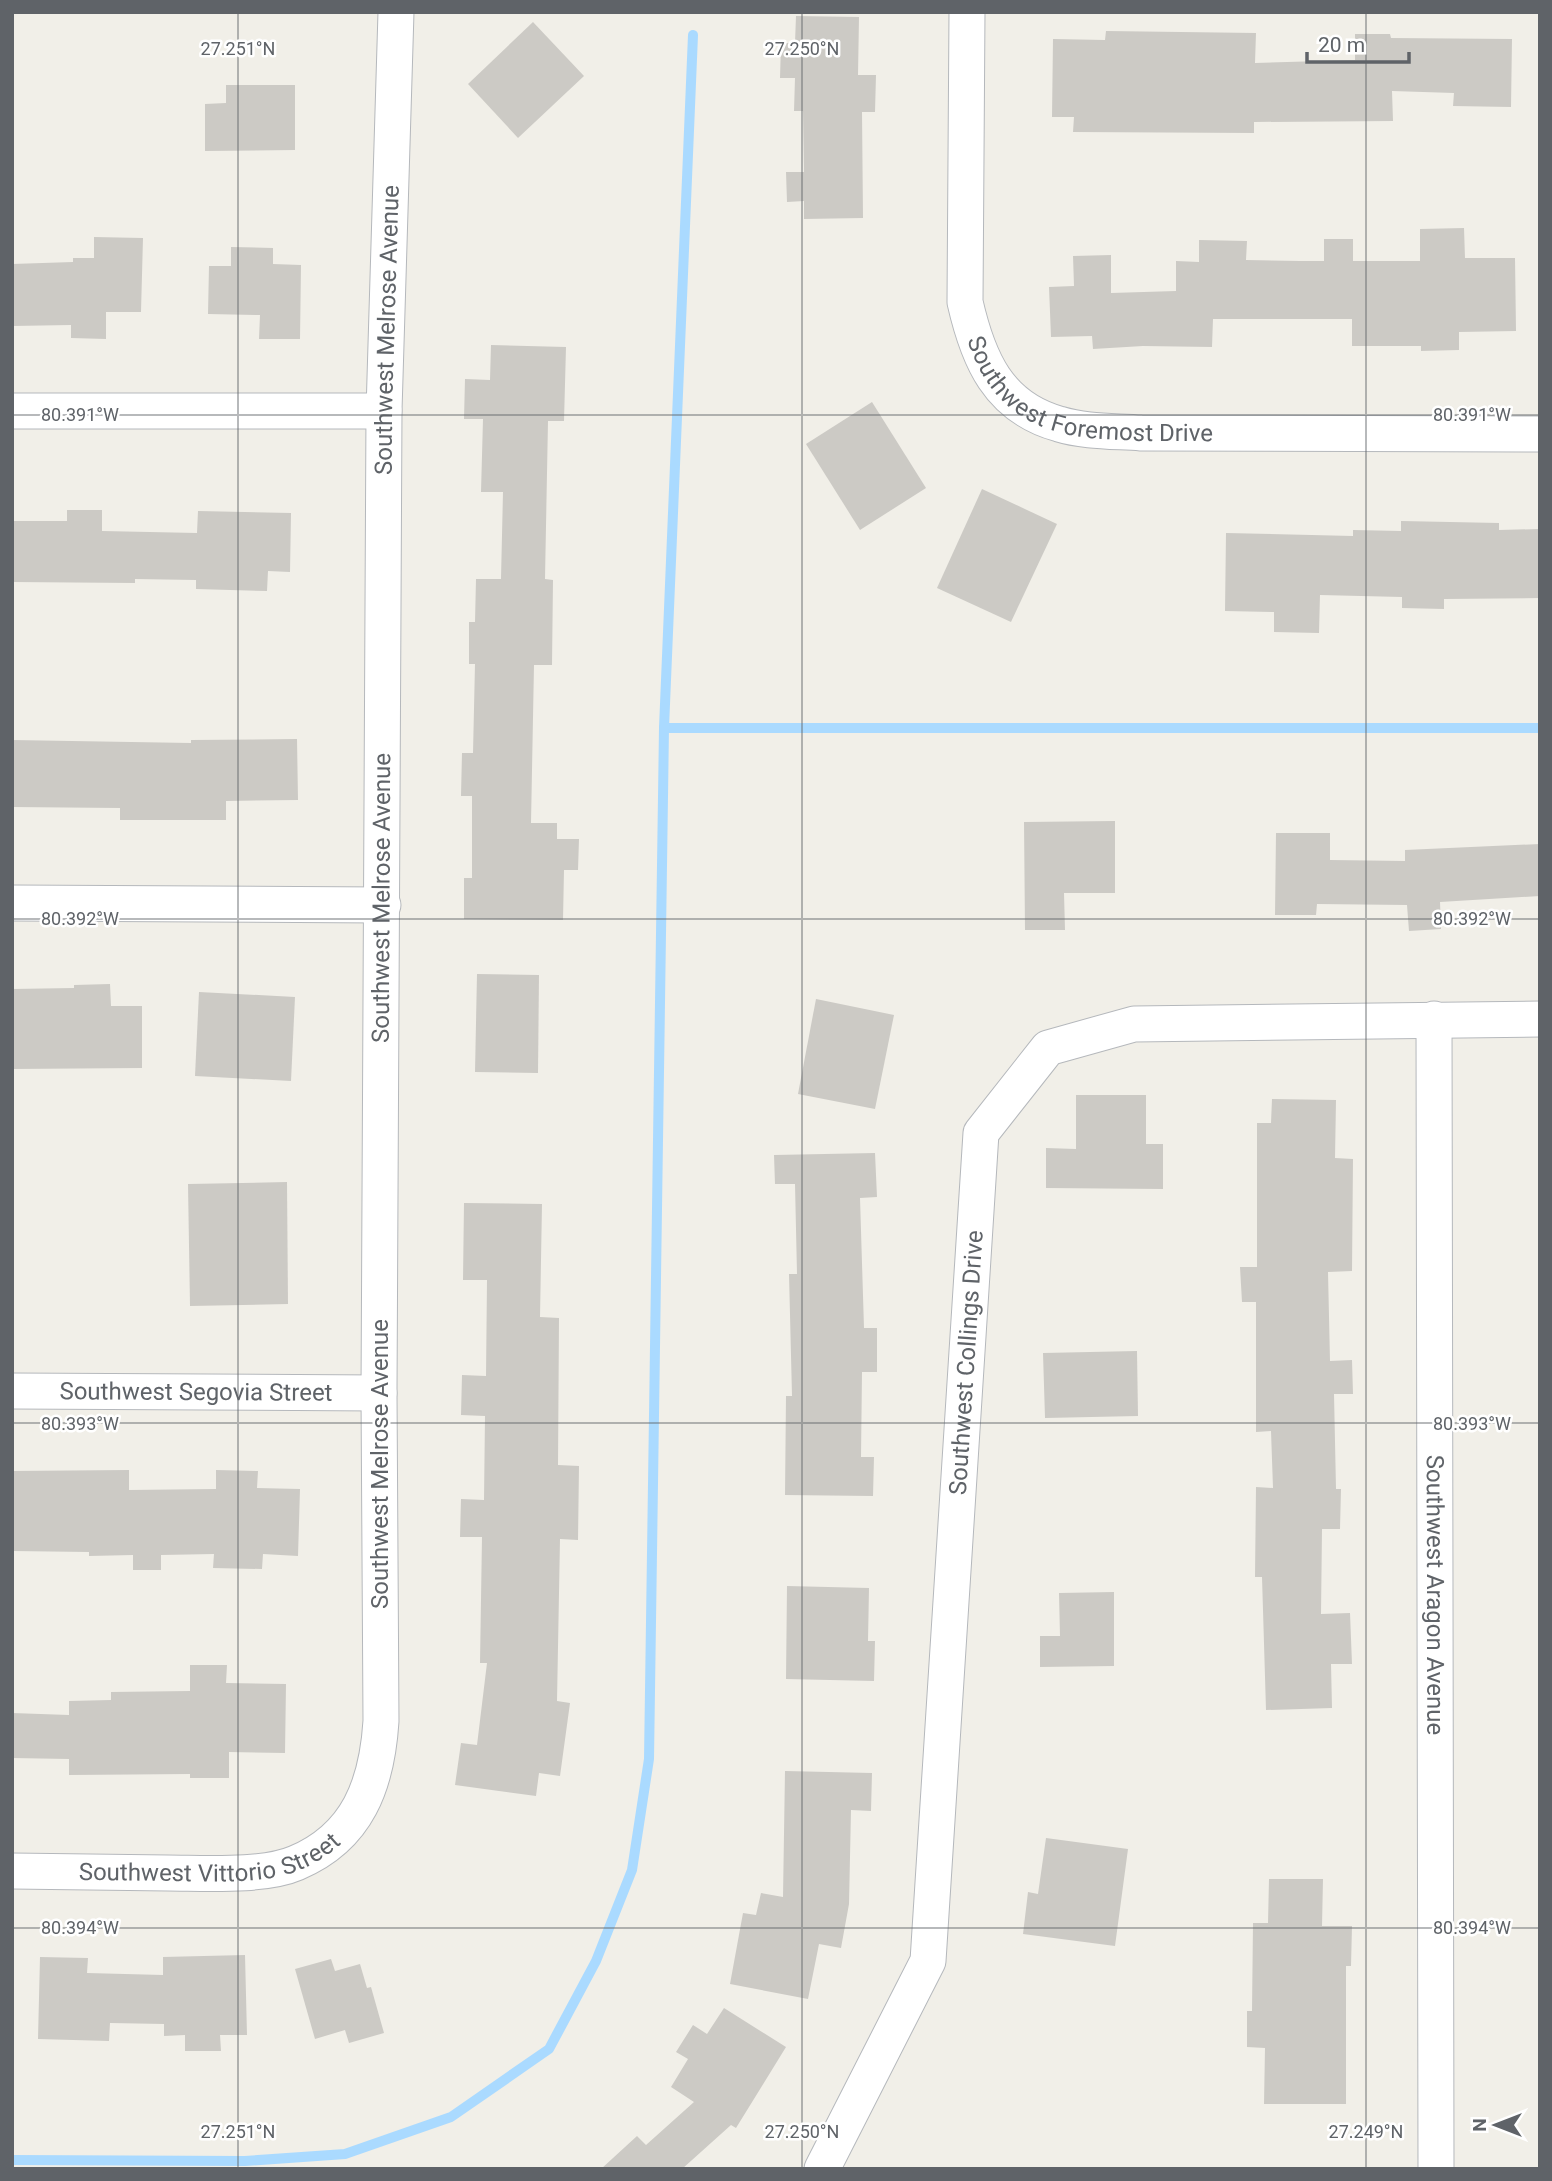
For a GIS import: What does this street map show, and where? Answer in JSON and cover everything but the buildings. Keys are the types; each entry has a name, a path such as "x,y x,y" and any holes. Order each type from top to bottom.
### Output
{"street":[{"name":"Southwest Melrose Avenue","path":"372,1782 379,1754 381,1721 379,1393 384,411 396,12"},
{"name":"Southwest Foremost Drive","path":"968,12 965,302 972,333 986,368 1008,397 1029,411 1058,424 1093,430 1141,433 1540,434"},
{"path":"12,411 384,411"},
{"path":"12,903 383,905"},
{"name":"Southwest Aragon Avenue","path":"1434,1019 1436,2169"},
{"name":"Southwest Collings Drive","path":"822,2169 928,1961 981,1133 1048,1048 1134,1024 1540,1020"},
{"name":"Southwest Segovia Street","path":"12,1391 379,1393"},
{"name":"Southwest Vittorio Street","path":"12,1871 223,1873 295,1864 322,1848 347,1827 361,1807 372,1782"}],"waterway":[{"path":"12,2160 245,2161 345,2154 451,2117 549,2049 596,1961 632,1870 649,1759 664,728 693,35"},
{"path":"664,728 1540,728"}]}
